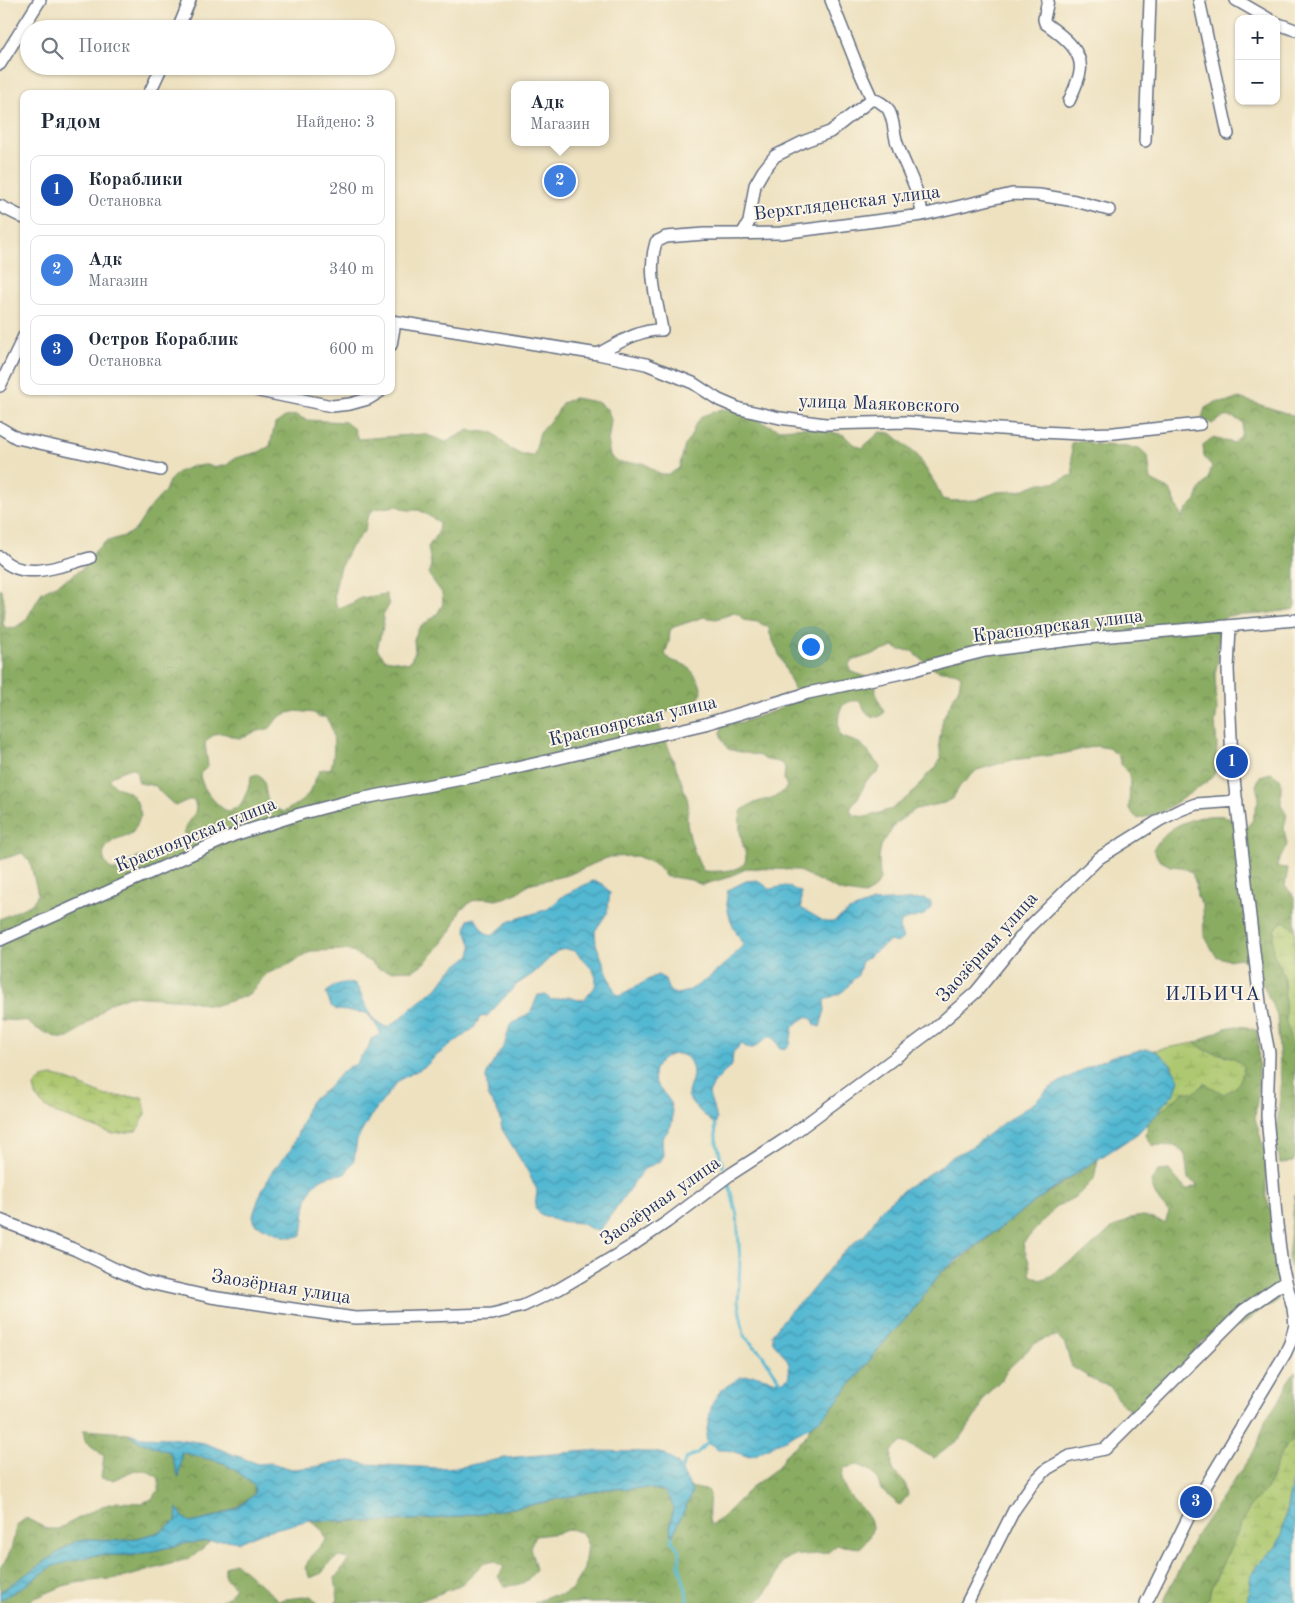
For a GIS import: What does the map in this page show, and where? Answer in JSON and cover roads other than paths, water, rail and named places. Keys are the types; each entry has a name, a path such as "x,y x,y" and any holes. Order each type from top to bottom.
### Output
{"street":[{"path":"28,20 40,0"},
{"path":"182,20 190,0"},
{"path":"831,0 872,99 881,102 887,107 892,116 897,144 921,204 922,215"},
{"path":"1048,0 1044,19 1045,23 1069,42 1080,64 1078,78 1069,101"},
{"path":"1145,141 1150,0"},
{"path":"1199,0 1228,134"},
{"path":"1236,0 1262,15"},
{"path":"1280,24 1295,30"},
{"path":"0,64 20,32"},
{"path":"151,90 158,75"},
{"path":"742,234 748,222 755,185 762,171 775,156 805,141 830,132 872,99"},
{"name":"Верхгляденская улица","path":"598,354 639,334 653,330 662,330 659,308 654,292 652,254 656,242 666,237 704,234 781,233 922,215 1012,194 1039,195 1075,201 1109,210"},
{"path":"0,206 20,216"},
{"name":"улица Маяковского","path":"395,322 598,354 646,364 666,370 693,383 719,400 740,409 780,418 825,424 906,422 1081,434 1114,433 1200,424"},
{"path":"0,386 20,344"},
{"path":"278,395 332,406 350,404 368,399 374,395"},
{"path":"0,428 17,438 160,470"},
{"path":"0,557 6,564 17,570 33,571 90,558"},
{"name":"Красноярская улица","path":"0,940 234,835 349,801 508,770 705,724 808,693 911,671 985,651 1087,638 1295,620"},
{"path":"1146,1603 1196,1502 1285,1354 1295,1325 1276,1216 1267,1116 1269,1053 1261,1011 1237,801 1228,669 1230,626"},
{"name":"Заозёрная улица","path":"0,1220 76,1250 145,1282 238,1301 355,1318 492,1314 523,1306 559,1288 630,1247 667,1222 730,1174 787,1138 935,1028 976,992 1029,927 1099,858 1160,820 1180,810 1196,804 1237,801"},
{"path":"967,1603 1014,1510 1032,1483 1047,1469 1070,1456 1105,1449 1244,1310 1286,1281"}],"water":[{"path":"757,880 770,889 786,886 801,892 801,908 825,922 833,922 849,911 873,902 923,899 931,902 931,909 924,915 902,921 899,928 903,938 897,943 890,941 862,961 858,975 845,990 824,1001 825,1010 820,1027 815,1025 808,1016 793,1026 790,1045 786,1049 780,1048 774,1038 768,1037 755,1047 749,1048 742,1044 733,1052 732,1065 714,1083 709,1094 717,1119 715,1125 694,1105 689,1097 688,1093 693,1074 689,1060 678,1054 666,1057 660,1062 656,1067 654,1078 657,1085 670,1101 672,1116 671,1126 662,1138 663,1155 660,1161 644,1169 601,1229 596,1231 580,1223 557,1221 540,1214 535,1208 537,1190 502,1129 499,1114 488,1096 486,1077 505,1044 510,1025 531,1012 538,995 545,995 551,1000 569,997 578,1000 585,999 595,987 596,978 593,970 575,951 566,949 557,951 534,973 515,986 487,1016 480,1017 474,1028 436,1056 426,1066 399,1080 370,1117 357,1140 354,1160 345,1174 328,1176 318,1181 313,1187 306,1202 302,1235 296,1237 284,1236 255,1224 253,1215 260,1195 273,1170 291,1149 306,1109 312,1100 327,1089 341,1073 357,1064 360,1057 368,1049 371,1039 381,1034 367,1013 337,1010 331,1006 326,993 333,987 343,983 356,985 371,1016 381,1025 388,1027 439,986 450,971 470,955 472,947 466,930 468,920 475,918 483,931 491,936 510,921 548,909 564,895 593,881 603,884 610,893 607,913 595,931 596,944 614,990 619,996 658,975 665,979 671,992 680,993 700,984 711,976 731,959 743,945 728,912 728,890 746,881"},
{"path":"1146,1049 1157,1052 1162,1056 1170,1064 1179,1080 1174,1094 1158,1113 1137,1134 1049,1191 940,1273 910,1314 890,1335 828,1412 812,1425 755,1455 747,1456 728,1450 718,1450 707,1443 706,1435 711,1408 721,1390 741,1377 754,1375 781,1382 788,1378 788,1362 773,1342 772,1334 792,1309 809,1294 837,1259 865,1235 883,1207 907,1187 940,1167 948,1159 973,1146 1003,1123 1034,1103 1047,1090 1060,1082 1113,1056"},
{"path":"128,1433 141,1437 171,1438 204,1443 258,1464 271,1463 292,1469 351,1461 367,1464 438,1468 460,1467 505,1458 588,1451 654,1452 665,1454 678,1464 692,1493 672,1537 670,1528 673,1508 670,1498 663,1491 647,1488 605,1489 526,1506 456,1517 380,1522 310,1520 263,1532 239,1542 226,1540 188,1543 134,1555 95,1555 53,1566 0,1600 0,1592 74,1542 91,1539 119,1541 138,1538 160,1532 176,1521 177,1508 184,1518 191,1523 234,1509 255,1493 254,1486 224,1463 181,1452 179,1478 170,1452 140,1442"},
{"path":"1295,1467 1295,1603 1247,1603 1251,1575 1258,1564 1276,1547 1281,1537"}],"waterway":[{"path":"715,1125 716,1139 723,1167"},
{"path":"729,1185 737,1215 740,1261 738,1302 744,1334 761,1353 781,1382"},
{"path":"681,1470 686,1459 696,1454 707,1443"},
{"path":"672,1537 672,1541 680,1551 679,1563 687,1603"}],"place":[{"name":"Адк","path":"560,181"},
{"name":"Кораблики","path":"1232,762"},
{"name":"Остров Кораблик","path":"1196,1502"}],"district":[{"name":"ИЛЬИЧА","path":"1213,995"}]}
